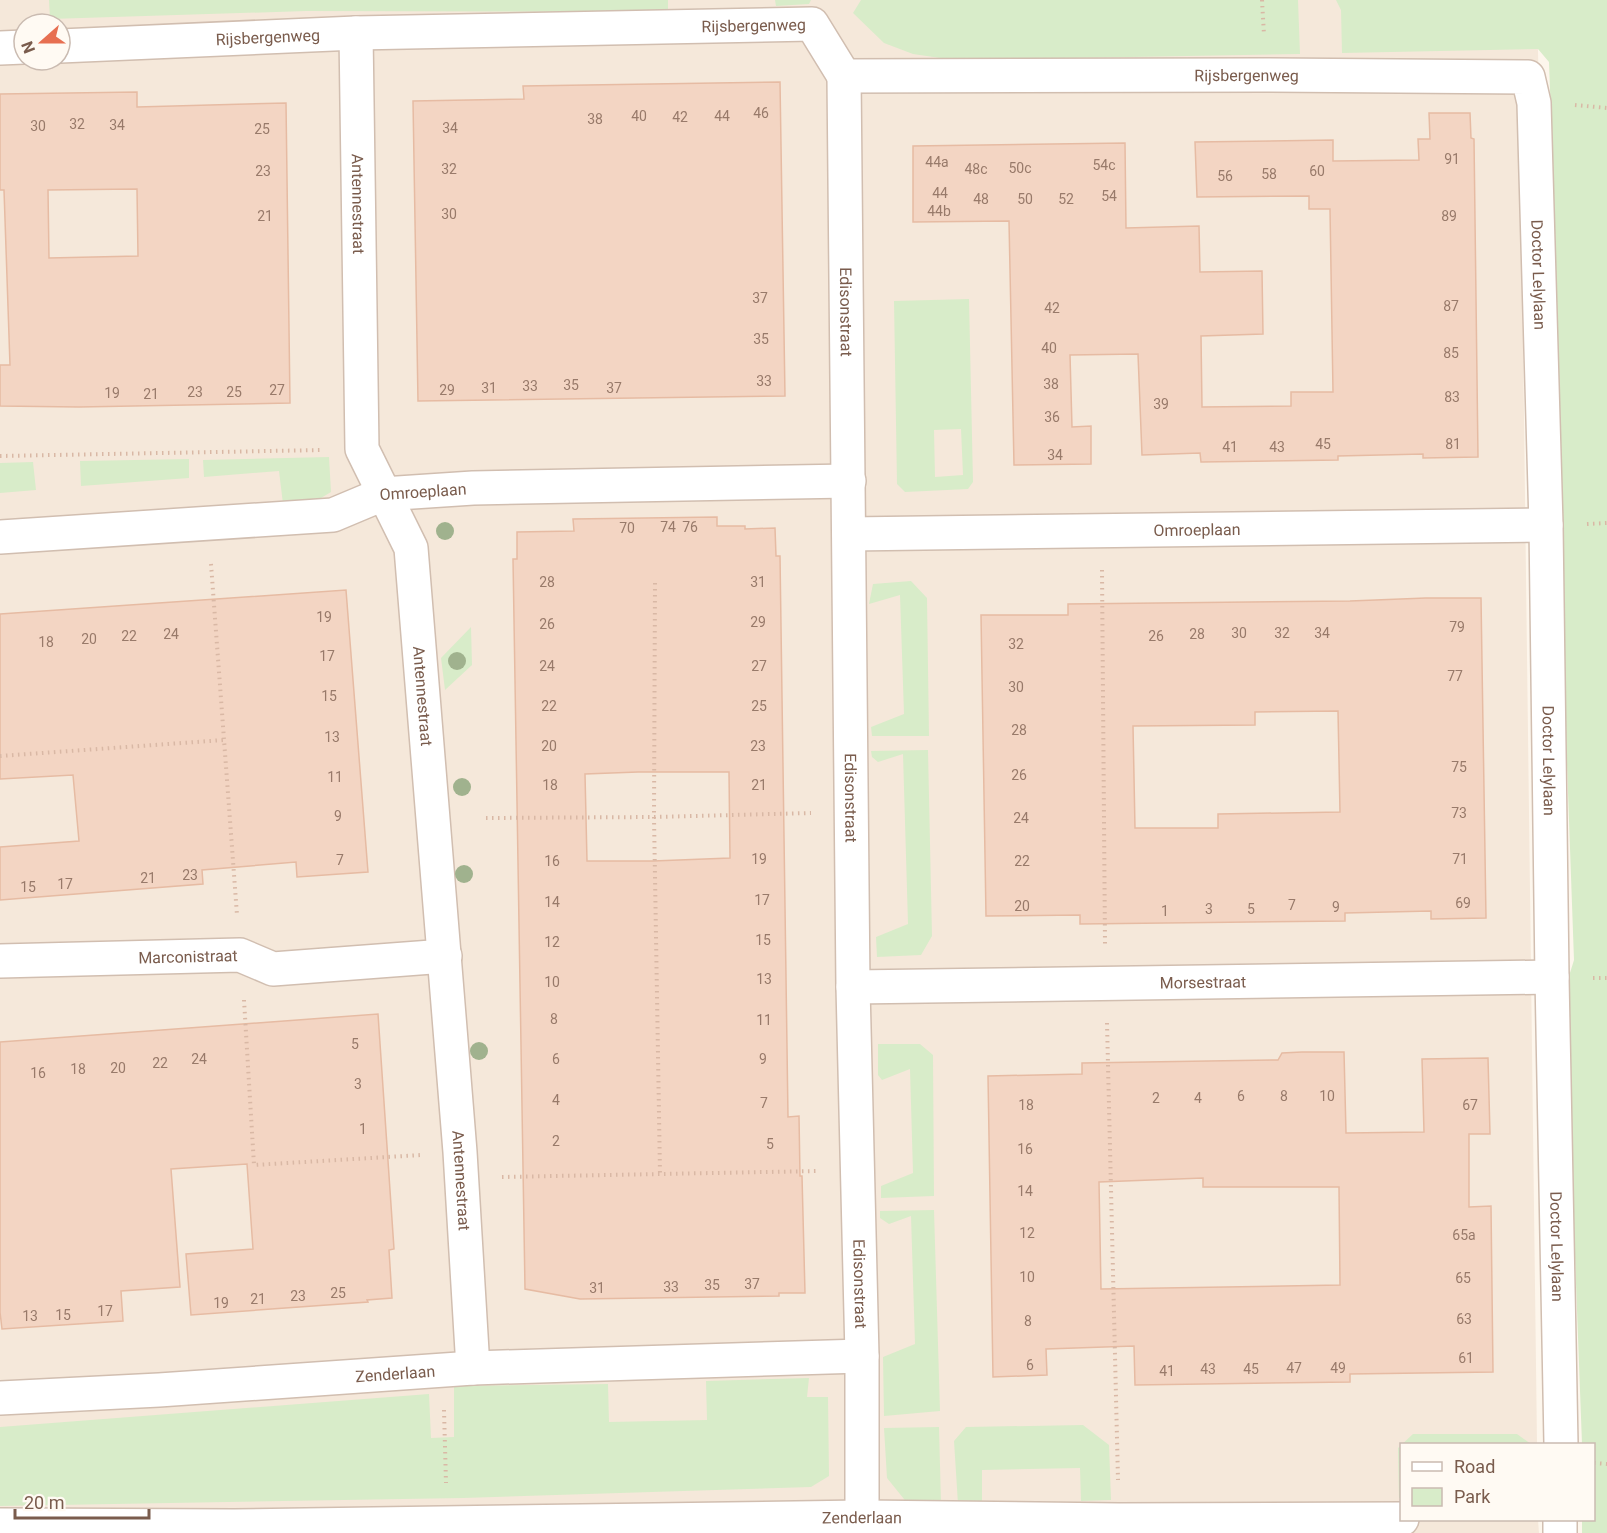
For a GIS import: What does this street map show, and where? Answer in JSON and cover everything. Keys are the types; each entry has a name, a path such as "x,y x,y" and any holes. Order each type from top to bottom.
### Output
{"street":[{"name":"Rijsbergenweg","path":"72,45 356,33 812,24 844,76 1528,77"},
{"name":"Antennestraat","path":"356,33 362,449 411,548 460,1152 458,1369"},
{"name":"Edisonstraat","path":"844,76 853,987 862,1356 862,1517"},
{"name":"Doctor Lelylaan","path":"1528,77 1534,104 1546,525 1561,1443"},
{"name":"Omroeplaan","path":"0,537 333,515 383,494 472,488 849,481"},
{"name":"Omroeplaan","path":"849,534 1546,525"},
{"name":"Marconistraat","path":"0,961 240,955 273,969 444,956"},
{"name":"Morsestraat","path":"853,987 1552,977"},
{"name":"Zenderlaan","path":"0,1398 159,1390 458,1369 862,1356"},
{"name":"Zenderlaan","path":"0,1525 234,1526 447,1522 797,1526 862,1517 1119,1520 1400,1519"}],"path":[{"path":"0,456 362,449"},
{"path":"655,583 654,817 660,1174"},
{"path":"0,756 224,740"},
{"path":"486,818 654,817 818,812"},
{"path":"501,1177 825,1171"},
{"path":"447,1522 458,1369"}],"shaded area":[{"path":"0,0 1537,0 1539,102 1520,101 1537,1443 1400,1443 1400,1521 1538,1521 1539,1533 0,1533"}],"green space":[{"path":"49,0 668,0 668,12 306,11 72,18 72,12 50,12"},
{"path":"775,0 811,0 809,4 776,6"},
{"path":"861,0 1298,0 1300,54 954,60 913,54 884,43 853,13"},
{"path":"1336,0 1607,0 1607,1533 1582,1533 1582,1521 1595,1521 1595,1443 1582,1443 1565,989 1574,960 1559,540 1555,230 1549,62 1538,49 1342,53 1341,10"},
{"path":"969,299 973,482 968,489 905,492 897,484 894,301","holes":["961,429 963,475 935,477 934,430"]},
{"path":"329,457 331,492 316,501 283,504 279,471 204,477 203,460"},
{"path":"189,459 189,478 81,486 80,461"},
{"path":"33,462 36,490 0,493 0,463"},
{"path":"911,581 927,598 929,736 872,736 871,727 904,714 900,595 869,604 873,584"},
{"path":"471,627 472,665 445,690 441,658"},
{"path":"928,750 932,936 921,955 877,957 876,937 908,924 903,754 878,762 872,757 871,751"},
{"path":"878,1044 920,1044 933,1055 934,1196 881,1198 881,1186 913,1173 910,1069 882,1080 878,1075"},
{"path":"934,1210 940,1411 884,1416 883,1357 915,1344 911,1216 889,1224 880,1218 880,1211"},
{"path":"809,1378 807,1397 828,1397 829,1476 811,1487 463,1498 0,1506 0,1427 429,1394 431,1438 454,1437 454,1386 608,1384 609,1422 707,1420 706,1381"},
{"path":"1083,1425 1109,1445 1111,1500 1081,1501 1080,1468 982,1470 982,1503 958,1504 954,1441 966,1427"},
{"path":"939,1427 941,1504 908,1504 887,1478 884,1428"},
{"path":"1413,1434 1517,1434 1530,1443 1403,1443"},
{"path":"1400,1446 1400,1498 1399,1498 1398,1448"}],"building":[{"path":"780,82 785,396 418,401 413,101 524,99 523,86"},
{"path":"137,92 137,107 286,103 290,403 79,407 0,406 0,365 10,365 4,190 0,190 0,94","holes":["137,189 138,256 49,258 48,190"]},
{"path":"1429,113 1470,113 1471,138 1474,139 1478,457 1423,458 1423,454 1338,456 1338,460 1201,462 1200,453 1142,455 1138,354 1070,355 1072,427 1091,426 1091,464 1014,465 1009,221 913,222 913,146 1125,143 1126,228 1199,226 1200,272 1262,271 1263,334 1201,336 1202,407 1291,406 1291,392 1333,392 1330,209 1309,209 1309,196 1197,197 1195,142 1333,140 1333,161 1419,160 1418,139 1430,139"},
{"path":"717,517 717,526 745,526 745,529 775,528 776,556 780,556 788,1117 799,1116 805,1293 779,1293 779,1296 580,1299 525,1289 513,559 517,559 517,532 574,531 573,519","holes":["729,772 730,858 587,861 585,774"]},
{"path":"346,590 368,872 297,877 296,862 202,870 203,884 0,900 0,847 79,841 73,775 0,779 0,614"},
{"path":"1481,598 1486,918 1431,919 1431,911 1345,913 1345,921 1080,924 1080,915 986,916 981,615 1068,615 1068,604","holes":["1338,711 1340,812 1218,814 1218,828 1135,828 1133,726 1255,725 1255,712"]},
{"path":"378,1014 394,1249 389,1250 392,1298 367,1300 368,1302 191,1315 186,1254 253,1249 247,1164 171,1169 180,1287 121,1291 123,1321 2,1329 0,1312 0,1042"},
{"path":"1344,1052 1346,1133 1424,1132 1422,1059 1488,1058 1490,1134 1469,1134 1469,1207 1491,1206 1493,1372 1350,1374 1350,1382 1135,1385 1134,1346 1046,1349 1047,1375 993,1377 988,1076 1082,1074 1082,1063 1278,1060 1282,1053","holes":["1203,1178 1203,1187 1339,1187 1340,1285 1101,1289 1099,1182"]}]}
